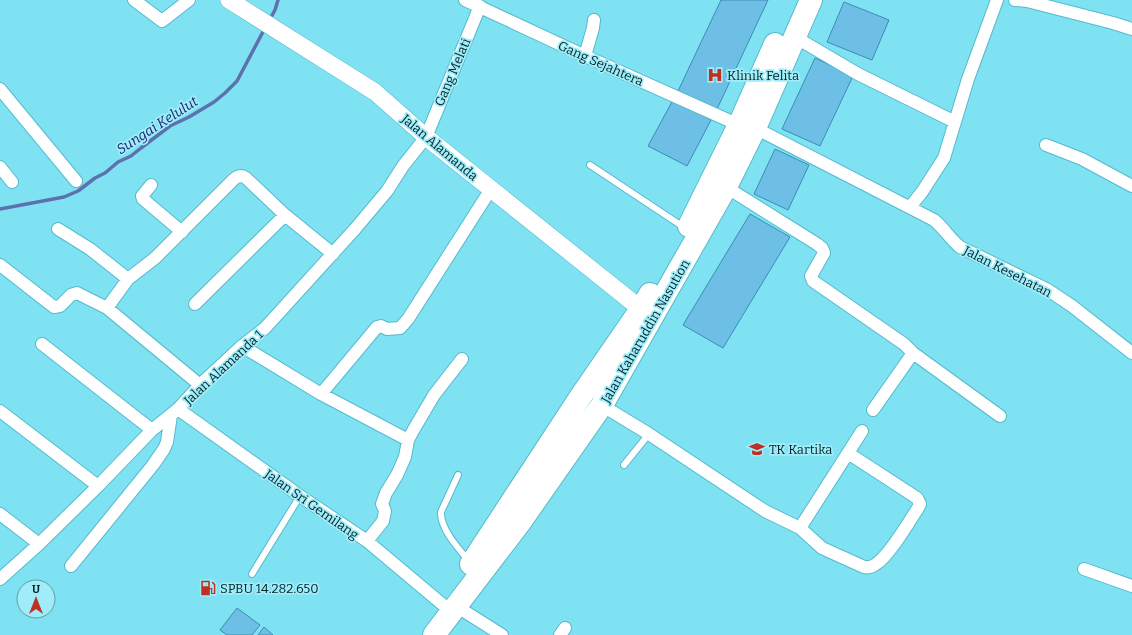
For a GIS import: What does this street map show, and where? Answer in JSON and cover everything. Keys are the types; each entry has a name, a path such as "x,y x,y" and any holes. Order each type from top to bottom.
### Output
{"highway":[{"name":"Jalan Kaharuddin Nasution","path":"417,635 449,605 521,521 602,406 726,187 747,126 795,0"},
{"name":"Jalan Kaharuddin Nasution","path":"434,635 471,564 641,309 665,269 747,126 795,37 811,0"}],"street":[{"path":"134,0 162,21 189,0"},
{"name":"Jalan Alamanda","path":"229,0 375,92 426,137 641,309"},
{"name":"Gang Sejahtera","path":"465,0 485,5 585,56 747,126"},
{"path":"910,207 922,192 944,158 968,79 998,0"},
{"path":"1015,0 1027,1 1132,29"},
{"name":"Gang Melati","path":"426,137 485,5"},
{"path":"585,56 594,20"},
{"path":"795,37 858,74 955,122"},
{"path":"0,89 76,181"},
{"name":"Jalan Kesehatan","path":"747,126 934,220 960,247 1048,290 1072,306 1132,353"},
{"name":"Jalan Alamanda 1","path":"0,579 39,544 152,430 174,412 200,385 242,346 265,328 333,254 387,191 403,166 426,137"},
{"path":"1046,145 1082,159 1132,186"},
{"path":"0,168 12,182"},
{"path":"107,308 128,279 155,258 234,179 240,176 246,178 285,215 333,254"},
{"path":"151,185 142,196 143,199 182,232"},
{"path":"726,187 822,248 824,253 811,276 813,281 904,344 1000,416"},
{"path":"321,394 377,327 381,326 387,329 400,328 408,319 491,189"},
{"path":"195,304 285,215"},
{"path":"58,229 90,249 128,279"},
{"path":"0,265 54,307 60,306 71,296 77,293 107,308 200,385"},
{"path":"42,344 152,430"},
{"path":"242,346 321,394 408,440"},
{"path":"873,410 913,352"},
{"path":"367,541 383,521 385,511 382,504 386,493 397,476 405,457 408,440 434,395 462,359"},
{"path":"583,394 649,434 765,511 800,528 822,548 864,567 870,567 874,566 880,561 889,550 920,504 917,498 848,453"},
{"path":"0,411 98,486"},
{"path":"71,566 153,465 164,449 174,412"},
{"name":"Jalan Sri Gemilang","path":"174,412 367,541 449,605 502,635"},
{"path":"800,528 862,431"},
{"path":"0,514 39,544"},
{"path":"1084,570 1132,586"}],"lane":[{"path":"590,165 687,230"},
{"path":"624,465 649,434"},
{"path":"458,475 441,516 450,538 471,564"},
{"path":"252,574 300,496"}],"building":[{"path":"721,0 768,0 717,109 678,91"},
{"path":"844,2 889,20 872,60 827,42"},
{"path":"815,58 853,76 820,146 782,129"},
{"path":"673,100 711,120 687,166 648,146"},
{"path":"775,149 809,165 788,210 754,194"},
{"path":"750,214 790,237 723,348 683,325"},
{"path":"237,608 260,625 252,635 227,635 220,630"},
{"path":"264,627 273,635 258,635"}],"waterway":[{"name":"Sungai Kelulut","path":"270,19 278,0"},
{"name":"Sungai Kelulut","path":"0,209 64,197 78,191 95,178 105,173 118,162 131,156 170,126 214,102 237,81 265,28"}],"place":[{"name":"Klinik Felita","path":"715,75"},
{"name":"TK Kartika","path":"757,449"},
{"name":"SPBU 14.282.650","path":"208,588"}]}
